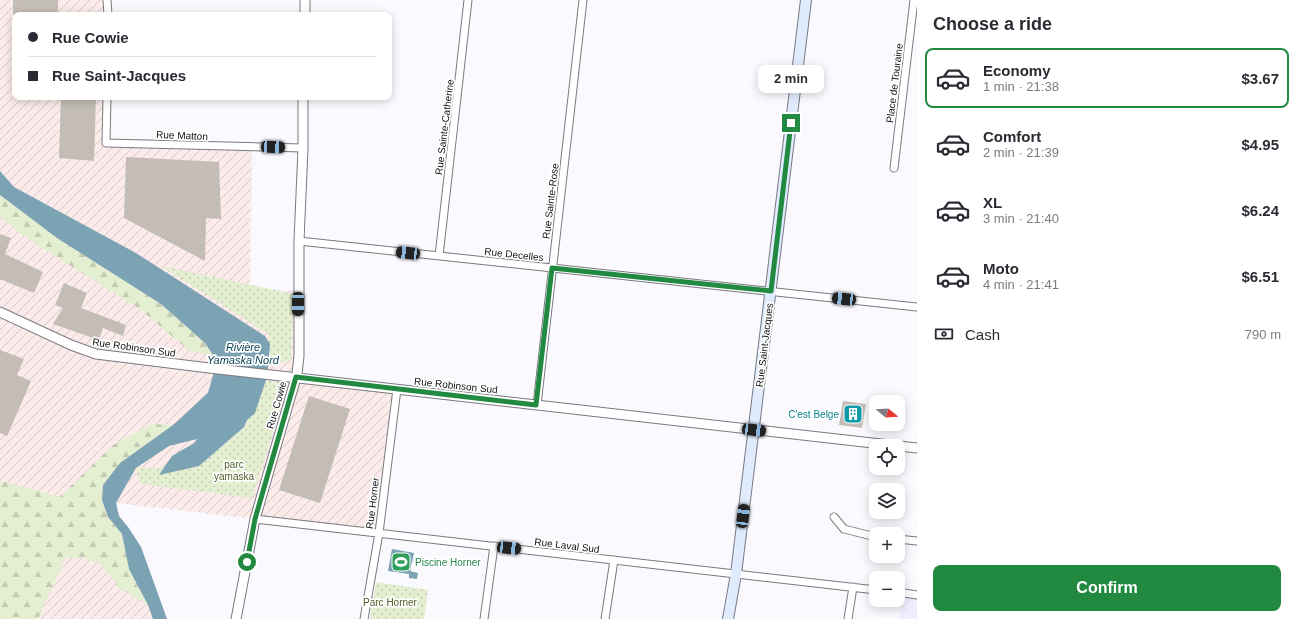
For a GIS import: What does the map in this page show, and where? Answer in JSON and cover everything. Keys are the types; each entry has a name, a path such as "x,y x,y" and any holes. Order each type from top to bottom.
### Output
{"main road":[{"name":"Rue Saint-Jacques","path":"728,619 736,574 806,0"}],"street":[{"path":"108,0 108,12"},
{"path":"305,0 305,12"},
{"name":"Rue Sainte-Catherine","path":"439,256 468,0"},
{"name":"Rue Sainte-Rose","path":"536,405 583,0"},
{"name":"Place de Touraine","path":"894,168 914,0"},
{"name":"Rue Matton","path":"107,100 106,143 303,148"},
{"name":"Rue Cowie","path":"236,619 255,519 292,377 299,356 299,241 303,148 303,100"},
{"name":"Rue Decelles","path":"299,241 917,307"},
{"name":"Rue Robinson Sud","path":"0,312 71,345 96,354 917,448"},
{"name":"Rue Horner","path":"364,619 378,533 397,389"},
{"path":"834,517 844,529 869,535"},
{"name":"Rue Laval Sud","path":"255,519 869,589"},
{"path":"905,540 917,541"},
{"path":"484,619 494,546"},
{"path":"605,619 614,560"},
{"path":"848,619 853,587"},
{"path":"905,593 917,595"}],"shaded area":[{"path":"0,0 107,0 108,12 12,12 12,100 107,100 106,143 252,146 250,289 298,291 296,377 397,389 379,533 116,503 119,516 141,547 167,619 0,619"},
{"path":"905,593 917,595 917,619 899,619 902,607 905,607"}],"green space":[{"path":"0,195 57,238 161,304 205,343 214,357 187,349 141,310 25,237 0,217"},
{"path":"161,266 294,294 291,360 271,364 268,334"},
{"name":"parc yamaska","path":"266,381 289,382 252,498 141,484 136,468 199,466 244,427"},
{"path":"152,424 173,425 120,463 103,485 102,500 108,517 122,534 129,569 148,605 120,589 100,564 81,557 65,559 38,619 0,619 0,480 59,497 113,445"},
{"name":"Parc Horner","path":"376,582 428,590 424,619 370,619"}],"water":[{"name":"Rivière Yamaska Nord","path":"0,171 14,187 136,253 265,336 270,344 267,377 255,413 247,420 244,427 199,466 159,475 172,456 194,443 197,439 169,446 136,468 116,503 119,516 141,547 167,619 153,619 148,605 129,569 122,534 108,517 102,500 103,485 120,463 173,425 208,393 217,361 205,343 161,304 57,238 0,195"},
{"name":"Piscine Horner","path":"392,549 414,553 410,571 418,573 417,579 409,578 409,574 388,571"}],"building":[{"path":"13,0 58,0 58,12 13,12"},
{"path":"61,100 96,100 94,161 59,158"},
{"path":"126,157 219,162 221,219 206,218 205,261 124,218"},
{"path":"0,234 11,238 5,254 43,272 34,293 0,279"},
{"path":"64,283 87,293 81,308 126,325 123,336 103,328 99,340 53,324 63,308 55,305"},
{"path":"0,350 24,359 17,375 31,381 7,436 0,433"},
{"path":"309,396 350,409 320,503 279,490"},
{"name":"C'est Belge","path":"843,401 866,404 862,428 839,425"}],"place":[{"name":"C'est Belge","path":"853,414"},
{"name":"Piscine Horner","path":"401,562"}],"route":[{"path":"247,562 255,519 296,377 536,405 552,268 771,291 791,123"}]}
